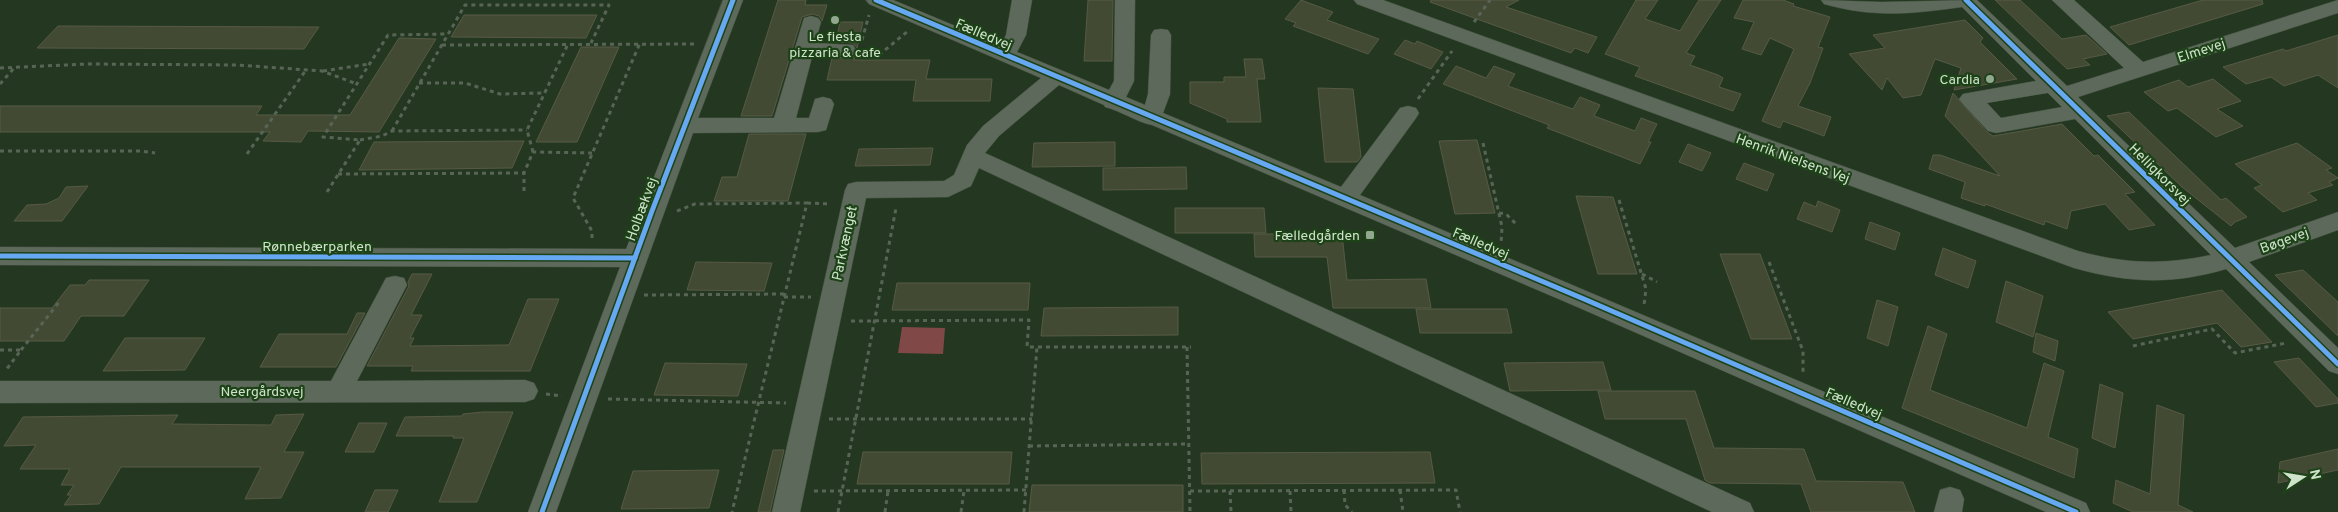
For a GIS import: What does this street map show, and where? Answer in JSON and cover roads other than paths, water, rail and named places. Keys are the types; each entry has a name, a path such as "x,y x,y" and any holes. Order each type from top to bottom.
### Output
{"street":[{"name":"Holbækvej","path":"542,512 652,211 733,0"},
{"name":"Fælledvej","path":"1005,56 1016,35 1022,0"},
{"path":"1113,102 1124,81 1125,0"},
{"name":"Henrik Nielsens Vej","path":"1364,0 2074,259 2109,268 2142,272 2231,260"},
{"path":"1831,0 1846,5 1883,10 1917,8 1966,0"},
{"name":"Helligkorsvej","path":"1966,0 2338,364"},
{"path":"2062,0 2139,70"},
{"name":"Fælledvej","path":"873,4 914,11 1005,56 1637,322 2076,512"},
{"name":"Elmevej","path":"2080,111 1996,126 1970,99 2058,90 2139,70 2338,6"},
{"path":"783,125 811,22"},
{"path":"1151,118 1159,94 1161,35"},
{"path":"803,50 857,49"},
{"name":"Parkvænget","path":"789,502 856,190 948,189 963,180 975,150 991,131 1054,77"},
{"path":"684,126 818,125 824,104"},
{"path":"1344,198 1408,114"},
{"path":"973,156 1740,512"},
{"name":"Bøgevej","path":"2231,260 2338,220"},
{"name":"Rønnebærparken","path":"0,256 635,258"},
{"path":"339,390 395,285"},
{"name":"Neergårdsvej","path":"3,382 339,390 525,391"}],"place":[{"name":"Le fiesta pizzaria & cafe","path":"835,20"},
{"name":"Cardia","path":"1990,79"},
{"name":"Fælledgården","path":"1370,235"}]}
